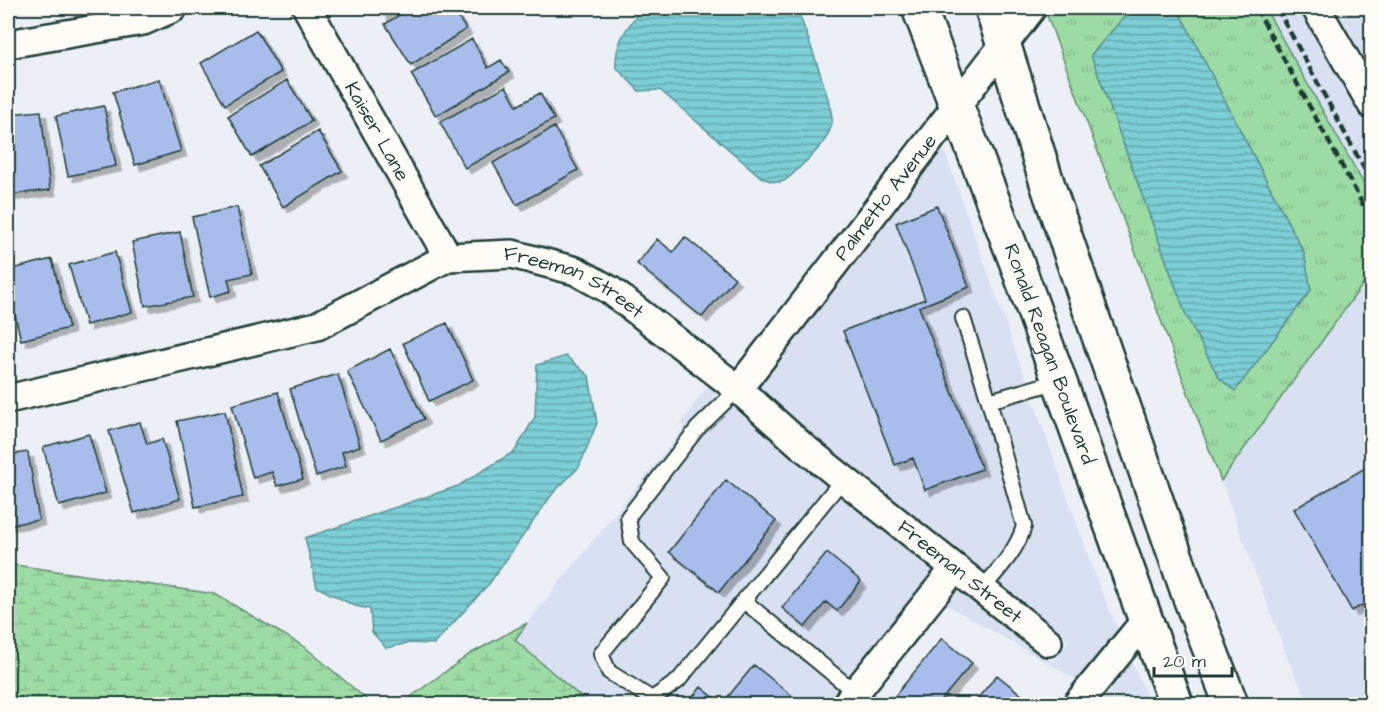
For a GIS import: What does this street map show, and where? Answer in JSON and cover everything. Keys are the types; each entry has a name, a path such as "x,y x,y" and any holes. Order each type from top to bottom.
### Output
{"main road":[{"name":"Ronald Reagan Boulevard","path":"919,8 956,107 982,168 1176,705"},
{"path":"992,8 1049,189 1189,595 1231,705"},
{"path":"1145,621 1189,595"}],"street":[{"path":"8,44 142,21 172,8"},
{"name":"Kaiser Lane","path":"307,8 448,256"},
{"name":"Palmetto Avenue","path":"738,389 1032,8"},
{"path":"1316,8 1371,105"},
{"name":"Freeman Street","path":"8,399 317,326 448,256 512,254 576,271 610,290 738,389 802,446 1048,642"},
{"path":"851,699 955,568"},
{"path":"1077,705 1145,621"}],"lane":[{"path":"963,318 1024,526 1021,539 982,590"},
{"path":"989,401 1059,381"},
{"path":"738,389 697,429 628,517 632,542 663,578 601,654 609,672 652,699 678,681 843,478"},
{"path":"744,601 851,699"}],"shaded area":[{"path":"1265,8 1300,8 1371,132 1371,197"},
{"path":"1331,8 1371,8 1371,78"},
{"path":"943,147 1098,583 1118,630 1059,704 1057,704 1076,679 945,604 958,588 1052,662 1068,641 810,436 757,388"},
{"path":"1371,273 1371,704 1310,704 1291,667 1221,481"},
{"path":"709,383 935,569 828,704 589,704 514,639 685,427 681,424"},
{"path":"1132,661 1150,704 1097,704"}],"green space":[{"path":"1050,8 1132,8 1091,55 1186,315 1219,378 1235,391 1311,290 1304,253 1177,8 1265,8 1371,197 1371,273 1221,481 1046,13"},
{"path":"8,564 215,594 305,647 372,704 8,704"},
{"path":"527,623 515,640 589,704 401,704 470,654"}],"water":[{"path":"642,8 797,8 832,115 830,130 824,142 791,176 783,181 774,182 761,177 660,90 639,91 616,67 616,58 623,35"},
{"path":"1132,8 1177,8 1304,253 1311,290 1235,391 1219,378 1186,315 1091,55"},
{"path":"566,356 589,376 597,423 579,467 553,493 489,584 434,644 409,643 386,648 372,632 370,609 355,606 317,587 305,538 458,486 515,451 535,417 537,365"}],"building":[{"path":"378,8 393,8 383,15"},
{"path":"410,8 452,8 466,29 411,65 385,24"},
{"path":"256,30 281,72 225,105 201,63"},
{"path":"472,39 488,68 501,60 509,72 436,116 411,74"},
{"path":"159,79 181,151 135,165 113,92"},
{"path":"287,80 312,121 252,157 228,116"},
{"path":"506,86 517,106 540,93 554,119 465,168 440,122"},
{"path":"104,106 116,166 68,176 56,116"},
{"path":"41,111 50,190 8,195 8,114"},
{"path":"554,127 578,170 517,205 493,163"},
{"path":"318,131 342,171 283,207 259,166"},
{"path":"937,206 969,287 919,307 982,469 925,490 913,458 895,465 843,331 925,299 896,223"},
{"path":"237,207 252,274 228,279 231,291 210,297 192,217"},
{"path":"180,232 193,297 145,306 132,242"},
{"path":"685,237 735,278 702,317 637,264 657,239 673,252"},
{"path":"115,252 132,312 86,325 69,265"},
{"path":"52,259 69,328 21,340 8,286 8,270"},
{"path":"447,323 473,380 429,401 403,343"},
{"path":"390,349 424,419 381,440 347,371"},
{"path":"338,374 360,446 342,452 346,466 316,476 290,389"},
{"path":"278,392 303,479 277,486 272,472 253,478 232,405"},
{"path":"225,411 243,497 195,507 177,421"},
{"path":"140,422 147,444 162,439 180,499 134,513 109,431"},
{"path":"89,434 106,493 59,506 43,447"},
{"path":"28,452 39,520 8,525 8,455"},
{"path":"1372,464 1372,599 1352,611 1294,509"},
{"path":"726,480 776,521 719,592 669,552"},
{"path":"827,553 861,581 837,611 826,602 805,627 782,608"},
{"path":"942,638 972,663 938,704 904,704 894,697"},
{"path":"1372,640 1372,653 1366,643"},
{"path":"754,665 795,698 789,704 722,704"},
{"path":"997,675 1028,700 1024,704 973,704"},
{"path":"701,687 722,704 687,704"}],"railway":[{"path":"1256,8 1372,221"},
{"path":"1277,8 1372,183"}]}
